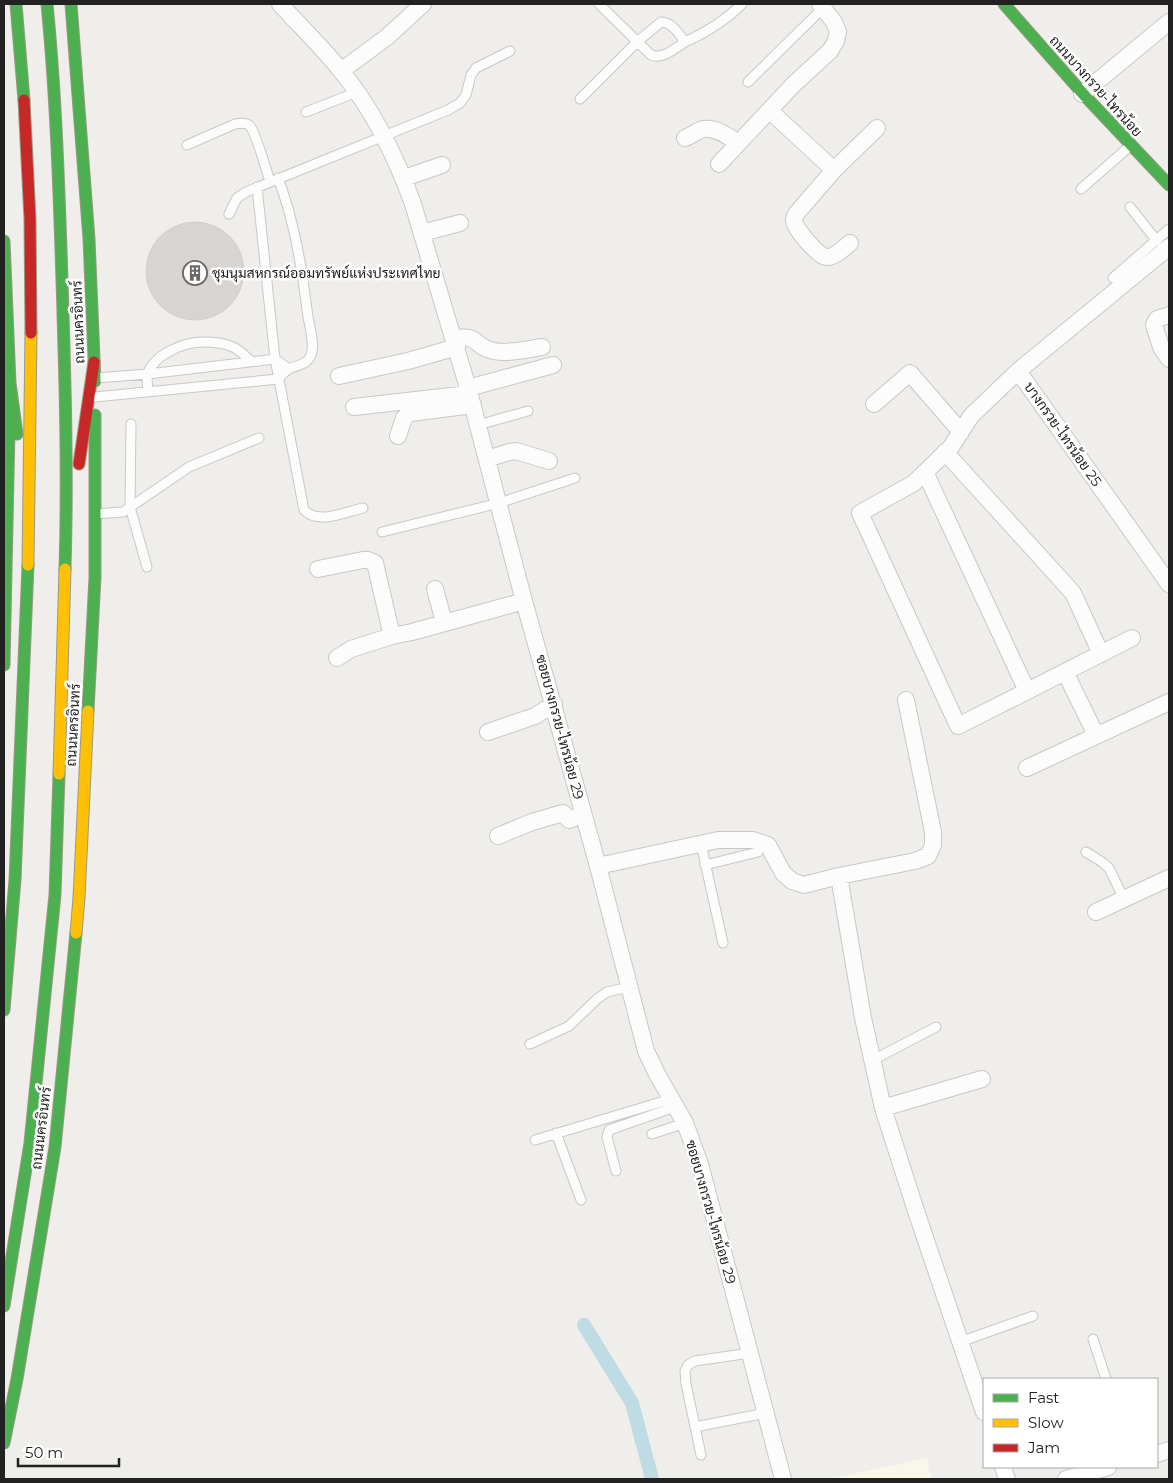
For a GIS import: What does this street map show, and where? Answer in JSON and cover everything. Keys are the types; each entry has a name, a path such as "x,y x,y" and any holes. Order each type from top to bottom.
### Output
{"main road":[{"path":"4,1010 15,880 29,527 30,219 16,4"},
{"name":"ถนนนครอินทร์","path":"4,1306 30,1143 55,895 66,532 65,370 60,214 52,55 47,4"},
{"name":"ถนนนครอินทร์","path":"4,1443 17,1379 55,1147 78,917 95,577 95,378 91,268 71,4"},
{"name":"ถนนบางกรวย-ไทรน้อย","path":"1004,4 1082,94 1169,185"},
{"path":"4,241 5,309 10,383 29,527"},
{"path":"66,532 81,452 94,362"},
{"path":"4,665 10,383"}],"street":[{"name":"ซอยบางกรวย-ไทรน้อย 29","path":"280,4 341,71 357,92 384,135 404,178 470,396 524,601 598,866 646,1051 685,1124 700,1164 783,1479"},
{"path":"341,71 386,37 423,4"},
{"path":"719,164 793,85 830,51 836,41 838,32 834,22 821,6"},
{"path":"1082,94 1169,22"},
{"path":"770,110 834,170"},
{"path":"850,243 832,256 822,257 796,227 794,221 796,214 834,170 877,128"},
{"path":"685,138 704,129 714,130 738,143"},
{"path":"404,178 442,165"},
{"path":"422,233 460,224"},
{"name":"บางกรวย-ไทรน้อย 25","path":"1163,244 1018,371 1169,584"},
{"path":"1169,314 1157,319 1154,325 1162,348 1169,359"},
{"path":"339,376 408,361 466,336 490,350 500,352 542,347"},
{"path":"398,436 404,418 410,413 470,396 553,365"},
{"path":"1018,371 971,416 951,447 914,483 860,512 958,726 1132,638"},
{"path":"874,404 910,373 961,432"},
{"path":"354,407 470,396"},
{"path":"487,459 509,452 516,452 549,461"},
{"path":"945,452 1073,593 1101,654"},
{"path":"925,472 1027,691"},
{"path":"318,569 363,560 375,563 392,636"},
{"path":"435,588 444,622"},
{"path":"338,658 351,649 392,636 524,601"},
{"path":"1065,672 1096,735"},
{"path":"598,866 718,840 753,840 768,845 783,873 792,881 804,885 916,861 928,856 933,845 933,832 906,700"},
{"path":"1027,768 1169,702"},
{"path":"488,732 535,716 554,704"},
{"path":"498,836 532,822 563,813 569,820 583,815"},
{"path":"839,876 863,1018 883,1108 983,1409"},
{"path":"1096,912 1169,878"},
{"path":"883,1108 982,1079"},
{"path":"1066,1479 1104,1468"}],"lane":[{"path":"599,4 636,42 656,57 664,55 710,30 724,21 742,4"},
{"path":"748,82 821,6"},
{"path":"580,99 636,42 661,22 675,29 685,42"},
{"path":"229,214 237,198 246,192 274,179 448,110 460,103 466,95 471,76 476,68 510,51"},
{"path":"306,112 357,92"},
{"path":"95,397 278,379 289,369 302,365 312,353 302,270 287,202 274,179 251,127 243,123 235,124 188,145"},
{"path":"1081,189 1130,146"},
{"path":"257,187 275,359 304,510 309,515 323,518 363,508"},
{"path":"1130,207 1163,244"},
{"path":"1112,278 1163,244 1169,229"},
{"path":"148,392 148,374 154,364 173,350 189,344 202,342 219,343 241,351 251,361"},
{"path":"95,378 148,374 275,359 289,369"},
{"path":"478,425 528,412"},
{"path":"131,424 130,507 147,567"},
{"path":"95,514 123,512 189,467 259,438"},
{"path":"382,532 499,503 575,478"},
{"path":"701,844 723,943"},
{"path":"705,865 758,852"},
{"path":"1086,852 1109,868 1124,899"},
{"path":"530,1044 569,1026 607,992 629,987"},
{"path":"873,1060 936,1027"},
{"path":"535,1140 673,1103"},
{"path":"616,1171 607,1137 609,1130 673,1103"},
{"path":"652,1134 685,1124"},
{"path":"556,1133 581,1200"},
{"path":"960,1342 1033,1316"},
{"path":"1093,1339 1106,1378"},
{"path":"701,1455 686,1384 685,1371 688,1364 695,1361 750,1353"},
{"path":"695,1427 766,1413"}],"shaded area":[{"path":"927,1458 931,1479 829,1479"}],"building":[{"name":"ชุมนุมสหกรณ์ออมทรัพย์แห่งประเทศไทย","path":"195,222 214,225 230,236 241,252 244,271 241,290 230,306 214,317 195,320 176,317 160,306 149,290 146,271 149,252 160,236 176,225"}],"waterway":[{"path":"584,1325 632,1403 652,1479"}],"traffic: fast":[{"path":"16,4 24,100"},
{"path":"47,4 55,108 62,280 66,461 65,569"},
{"path":"71,4 89,239 95,381"},
{"path":"1004,4 1085,96 1169,185"},
{"path":"4,241 10,383 4,665"},
{"path":"10,383 17,434"},
{"path":"88,711 95,577 95,415"},
{"path":"4,1010 15,880 28,565"},
{"path":"4,1306 30,1143 55,895 59,774"},
{"path":"4,1443 17,1379 55,1147 76,933"}],"traffic: slow":[{"path":"28,565 31,333"},
{"path":"59,774 65,569"},
{"path":"76,933 88,711"}],"traffic: jam":[{"path":"24,100 30,219 31,333"},
{"path":"79,464 94,362"}],"place":[{"name":"ชุมนุมสหกรณ์ออมทรัพย์แห่งประเทศไทย","path":"195,273"}]}
